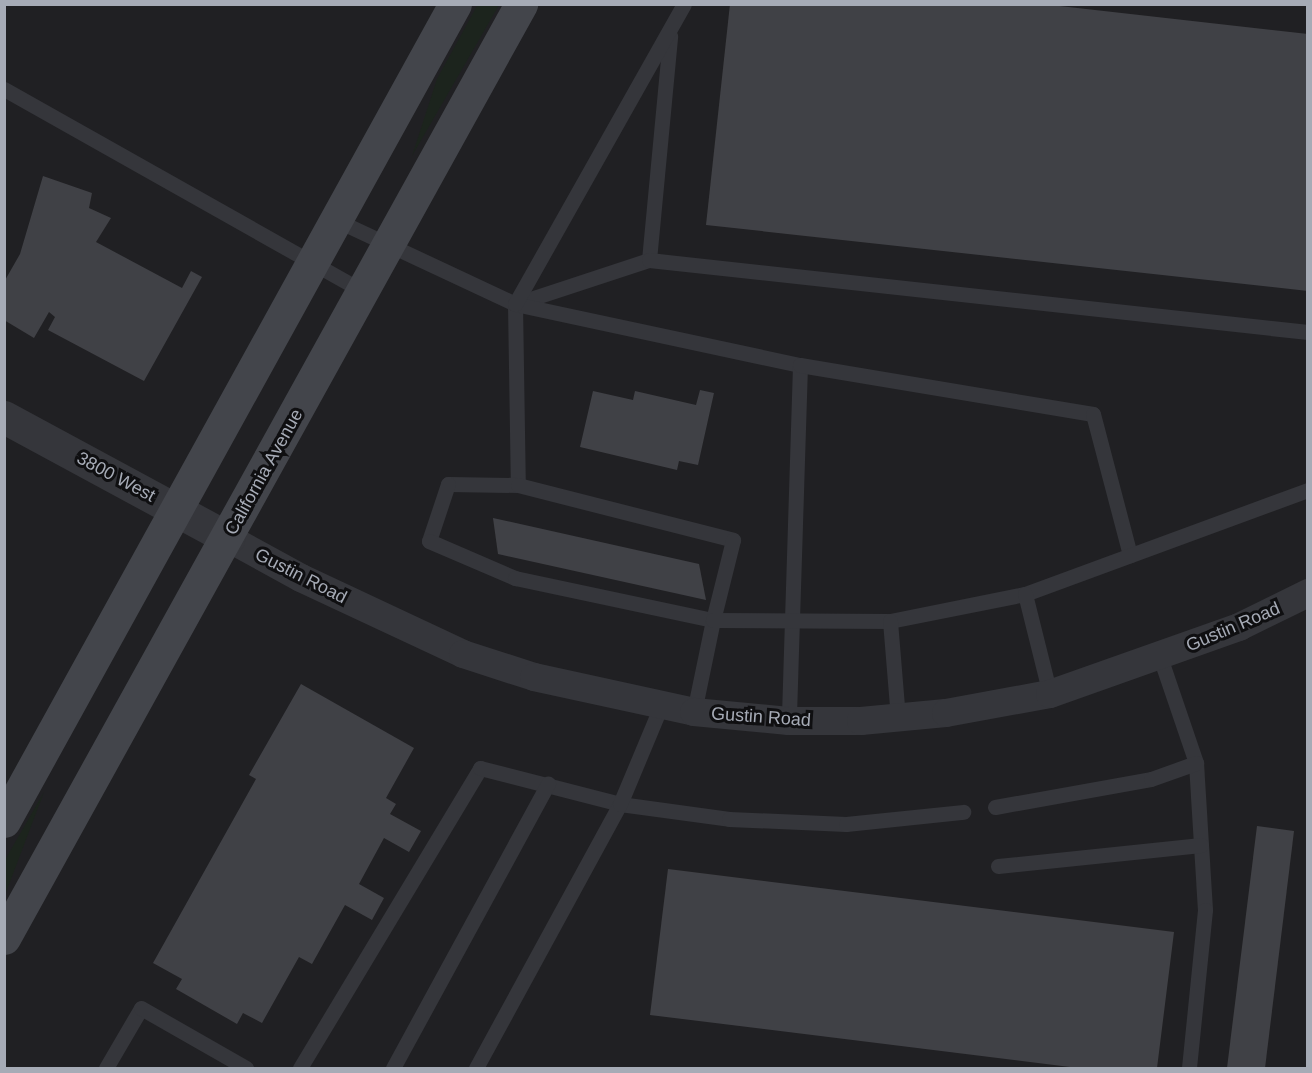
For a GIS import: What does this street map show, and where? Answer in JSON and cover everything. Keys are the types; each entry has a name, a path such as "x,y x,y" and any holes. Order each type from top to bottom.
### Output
{"main road":[{"path":"4,821 455,4"},
{"name":"California Avenue","path":"4,938 228,538 521,4"}],"street":[{"name":"3800 West","path":"4,417 228,538"},
{"name":"Gustin Road","path":"228,538 463,654 534,677 661,706 694,712 789,721 898,718 1050,694 1160,657 1239,627 1308,593"}],"lane":[{"path":"518,485 515,304 684,4"},
{"path":"649,260 670,29"},
{"path":"4,89 363,291"},
{"path":"336,220 515,304 800,365 1092,414 1130,555"},
{"path":"515,304 649,260 1308,332"},
{"path":"789,721 794,621 800,365"},
{"path":"694,712 713,620 733,540 518,485 448,484 429,541 515,578 713,620 794,621 890,621 1024,594 1308,490"},
{"path":"1024,594 1050,694"},
{"path":"890,621 898,718"},
{"path":"1160,657 1196,763 1205,910 1190,1068"},
{"path":"476,1068 621,804 661,706"},
{"path":"995,807 1151,779 1196,763"},
{"path":"300,1068 480,768 661,812 787,823 898,821 963,812"},
{"path":"393,1068 548,784"},
{"path":"998,866 1201,845"},
{"path":"106,1068 141,1008 246,1068"}],"shaded area":[{"path":"478,4 499,5 412,156 437,79"},
{"path":"5,5 1307,5 1307,1068 5,1068"},
{"path":"44,792 5,895 5,860"}],"building":[{"path":"730,4 1042,4 1308,34 1308,291 706,225"},
{"path":"43,176 92,193 89,208 111,218 96,242 182,288 191,271 202,277 144,381 48,330 55,317 49,312 34,338 4,320 4,282 20,254"},
{"path":"700,390 714,393 698,465 679,461 677,470 580,447 593,391 633,400 635,391 696,405"},
{"path":"493,518 699,564 706,600 498,554"},
{"path":"301,684 414,748 386,798 396,804 390,814 421,831 409,852 384,838 359,884 384,898 372,920 345,905 312,964 299,957 262,1023 243,1013 237,1024 176,989 182,979 153,963 256,779 249,775"},
{"path":"1257,826 1294,831 1265,1068 1227,1068"},
{"path":"668,869 1174,932 1157,1068 1078,1068 650,1015"}]}
